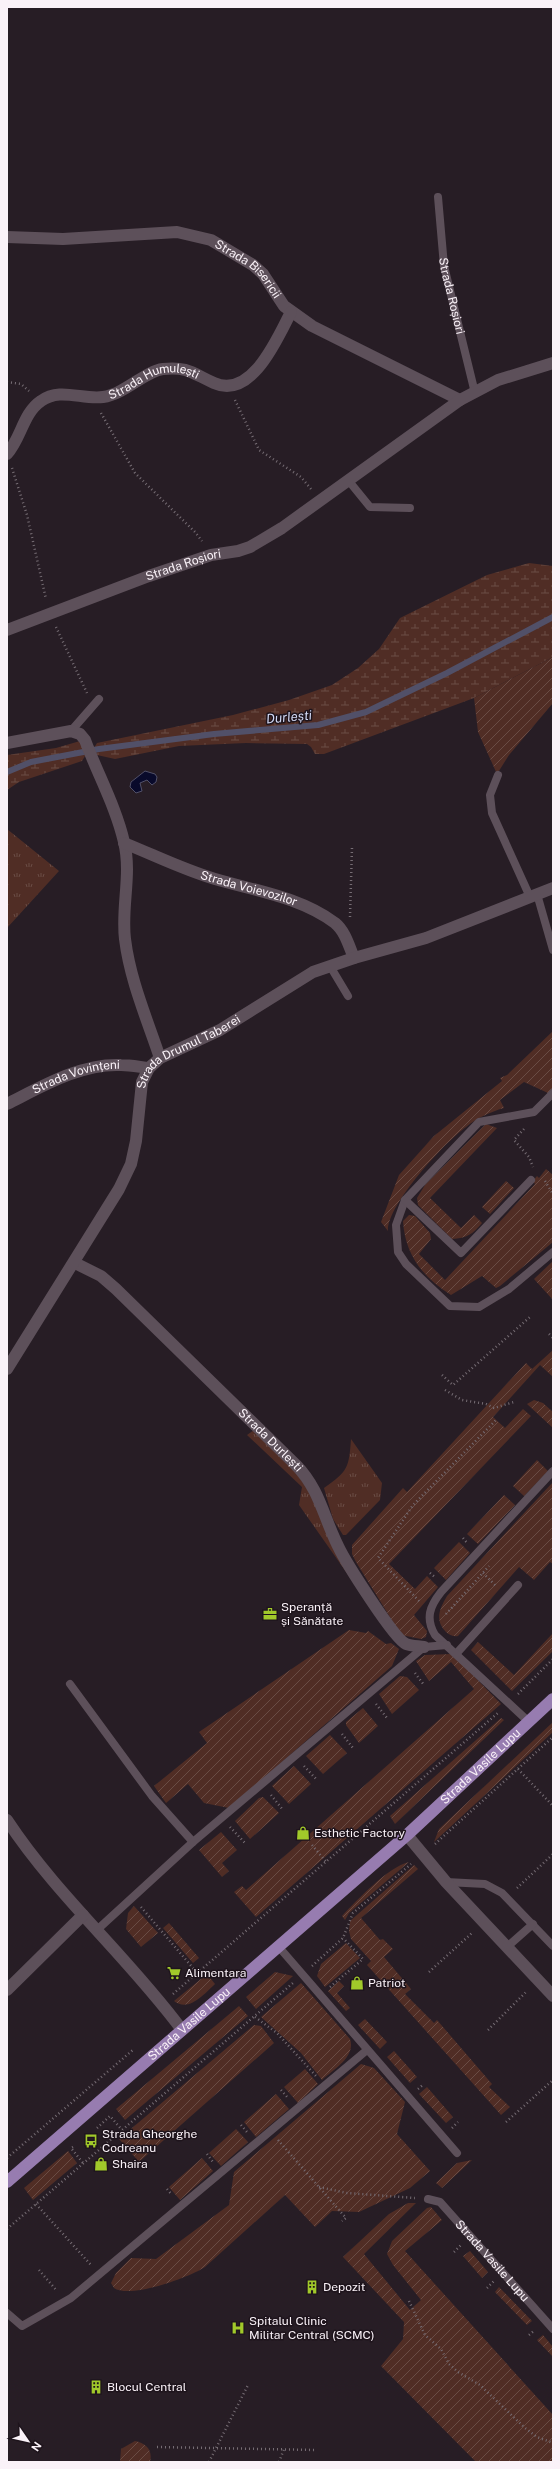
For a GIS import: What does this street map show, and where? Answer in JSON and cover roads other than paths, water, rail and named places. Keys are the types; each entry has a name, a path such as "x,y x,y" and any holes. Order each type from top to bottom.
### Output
{"main road":[{"name":"Strada Vasile Lupu","path":"7,2182 407,1835 553,1699"}],"street":[{"name":"Strada Bisericii","path":"7,237 63,239 178,232 202,237 224,247 253,265 263,274 284,306 319,330 460,400"},
{"name":"Strada Humulești","path":"7,454 29,414 40,401 53,395 103,397 123,391 159,369 170,368 183,367 216,384 231,386 245,380 256,370 269,353 291,312"},
{"name":"Strada Roșiori","path":"7,630 149,576 211,555 238,552 250,547 282,528 460,400 498,380 553,364"},
{"path":"7,743 79,735 92,759 115,814 124,843 127,865 124,901 126,944 131,970 160,1058"},
{"name":"Strada Voievozilor","path":"124,843 215,879 254,888 302,905 336,924 342,931 354,958"},
{"name":"Strada Drumul Taberei","path":"7,1369 75,1263 119,1189 131,1164 136,1141 139,1092 149,1068 160,1058 202,1040 313,972 354,958 426,938 553,888"},
{"name":"Strada Vovințeni","path":"7,1104 70,1075 96,1067 120,1064 149,1068"},
{"name":"Strada Durlești","path":"75,1263 101,1276 116,1289 301,1470 319,1497 338,1546 392,1631 405,1644 424,1647"},
{"path":"7,1820 27,1851 83,1915 98,1929 162,2003 182,2030"},
{"path":"407,1835 446,1882 553,1996"},
{"path":"7,1990 83,1915"}],"lane":[{"name":"Strada Roșiori","path":"438,197 444,266 474,393"},
{"path":"348,480 370,507 410,508"},
{"path":"79,735 93,706 99,699"},
{"path":"498,775 490,795 492,813 533,896 553,950"},
{"path":"330,966 348,996"},
{"path":"553,1093 534,1112 478,1122 405,1200 396,1225 398,1252 406,1264 450,1306 479,1307 508,1289 553,1252"},
{"path":"405,1200 461,1253 531,1180"},
{"path":"529,1722 435,1635 429,1624 430,1611 440,1592 553,1471"},
{"path":"456,1654 518,1585"},
{"path":"98,1929 192,1842 424,1647 447,1645"},
{"path":"70,1684 152,1796 192,1842"},
{"path":"446,1882 485,1884 506,1898 553,1946"},
{"path":"507,1947 533,1924"},
{"path":"278,1946 457,2153"},
{"path":"7,2313 22,2326 66,2301 367,2050"},
{"name":"Strada Vasile Lupu","path":"428,2199 440,2202 553,2329"}],"water":[{"path":"145,771 155,774 157,777 156,782 152,785 147,780 140,783 142,791 136,793 130,787 131,782"}],"waterway":[{"name":"Durlești","path":"7,772 31,762 99,749 214,734 318,725 366,712 447,673 553,617"}],"place":[{"name":"Speranță și Sănătate","path":"270,1614"},
{"name":"Esthetic Factory","path":"303,1833"},
{"name":"Alimentara","path":"174,1973"},
{"name":"Patriot","path":"357,1983"},
{"name":"Strada Gheorghe Codreanu","path":"91,2141"},
{"name":"Shaira","path":"101,2164"},
{"name":"Depozit","path":"312,2287"},
{"name":"Spitalul Clinic Militar Central (SCMC)","path":"238,2328"},
{"name":"Blocul Central","path":"96,2387"}]}
